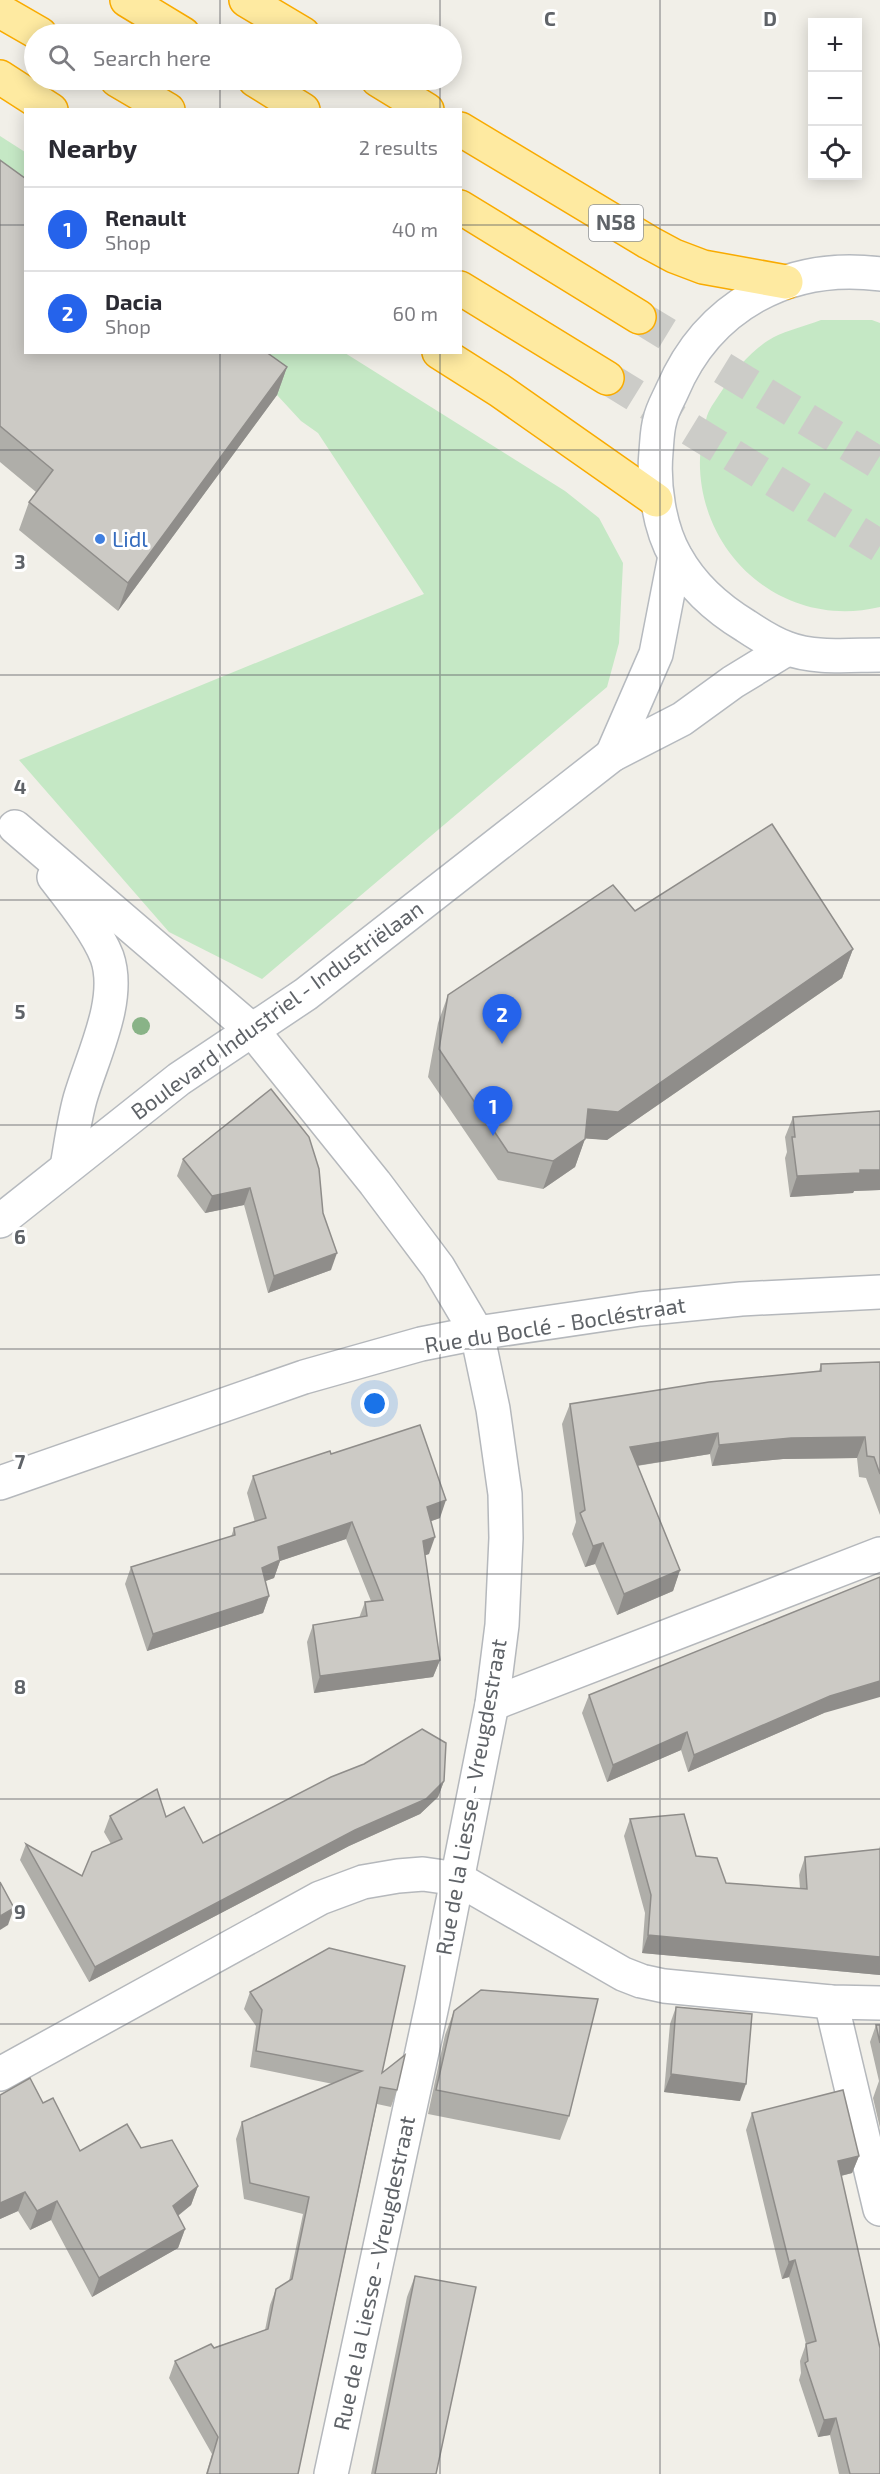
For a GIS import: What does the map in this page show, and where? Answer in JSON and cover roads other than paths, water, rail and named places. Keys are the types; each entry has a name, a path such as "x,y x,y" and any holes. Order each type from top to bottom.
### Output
{"highway":[{"path":"127,0 167,24"},
{"path":"246,0 286,24"},
{"path":"0,11 24,25"},
{"path":"0,77 48,108"},
{"path":"134,90 165,108"},
{"path":"271,90 300,108"},
{"path":"395,90 425,108"},
{"name":"N58","path":"462,130 675,256 703,267 786,282"},
{"path":"462,208 639,317"},
{"path":"462,289 607,378"},
{"path":"442,354 499,390 656,500"}],"street":[{"path":"880,274 832,272 786,282 755,296 726,315 702,338 682,367 660,420 655,464 656,500 675,556 705,596 735,619 787,649 819,655 880,655"},
{"name":"Boulevard Industriel - Industriëlaan","path":"612,755 656,654 675,556"},
{"name":"Boulevard Industriel - Industriëlaan","path":"0,1221 179,1079 306,994 612,755 682,718 733,682 787,649"},
{"name":"Rue de la Liesse - Vreugdestraat","path":"8,819 252,1030 375,1183 438,1268 477,1333 500,1453 505,1505 506,1582 492,1704 434,2001 331,2474"},
{"name":"Rue de la Liesse - Vreugdestraat","path":"8,819 88,925 107,957 112,981 111,1000 80,1101 67,1167"},
{"name":"Rue du Boclé - Bocléstraat","path":"0,1483 304,1377 421,1344 477,1333 640,1309 741,1299 880,1292"},
{"path":"492,1704 880,1554"},
{"path":"0,2074 320,1898 363,1882 398,1876 423,1874 458,1879 622,1974 641,1981 664,1986 831,2002 880,2003"},
{"path":"831,2002 880,2209"}],"tunnel":[{"path":"639,317 880,464"},
{"path":"607,378 880,546"}],"place":[{"name":"Lidl","path":"100,539"},
{"name":"Dacia","path":"502,1044"},
{"name":"Renault","path":"493,1136"}]}
